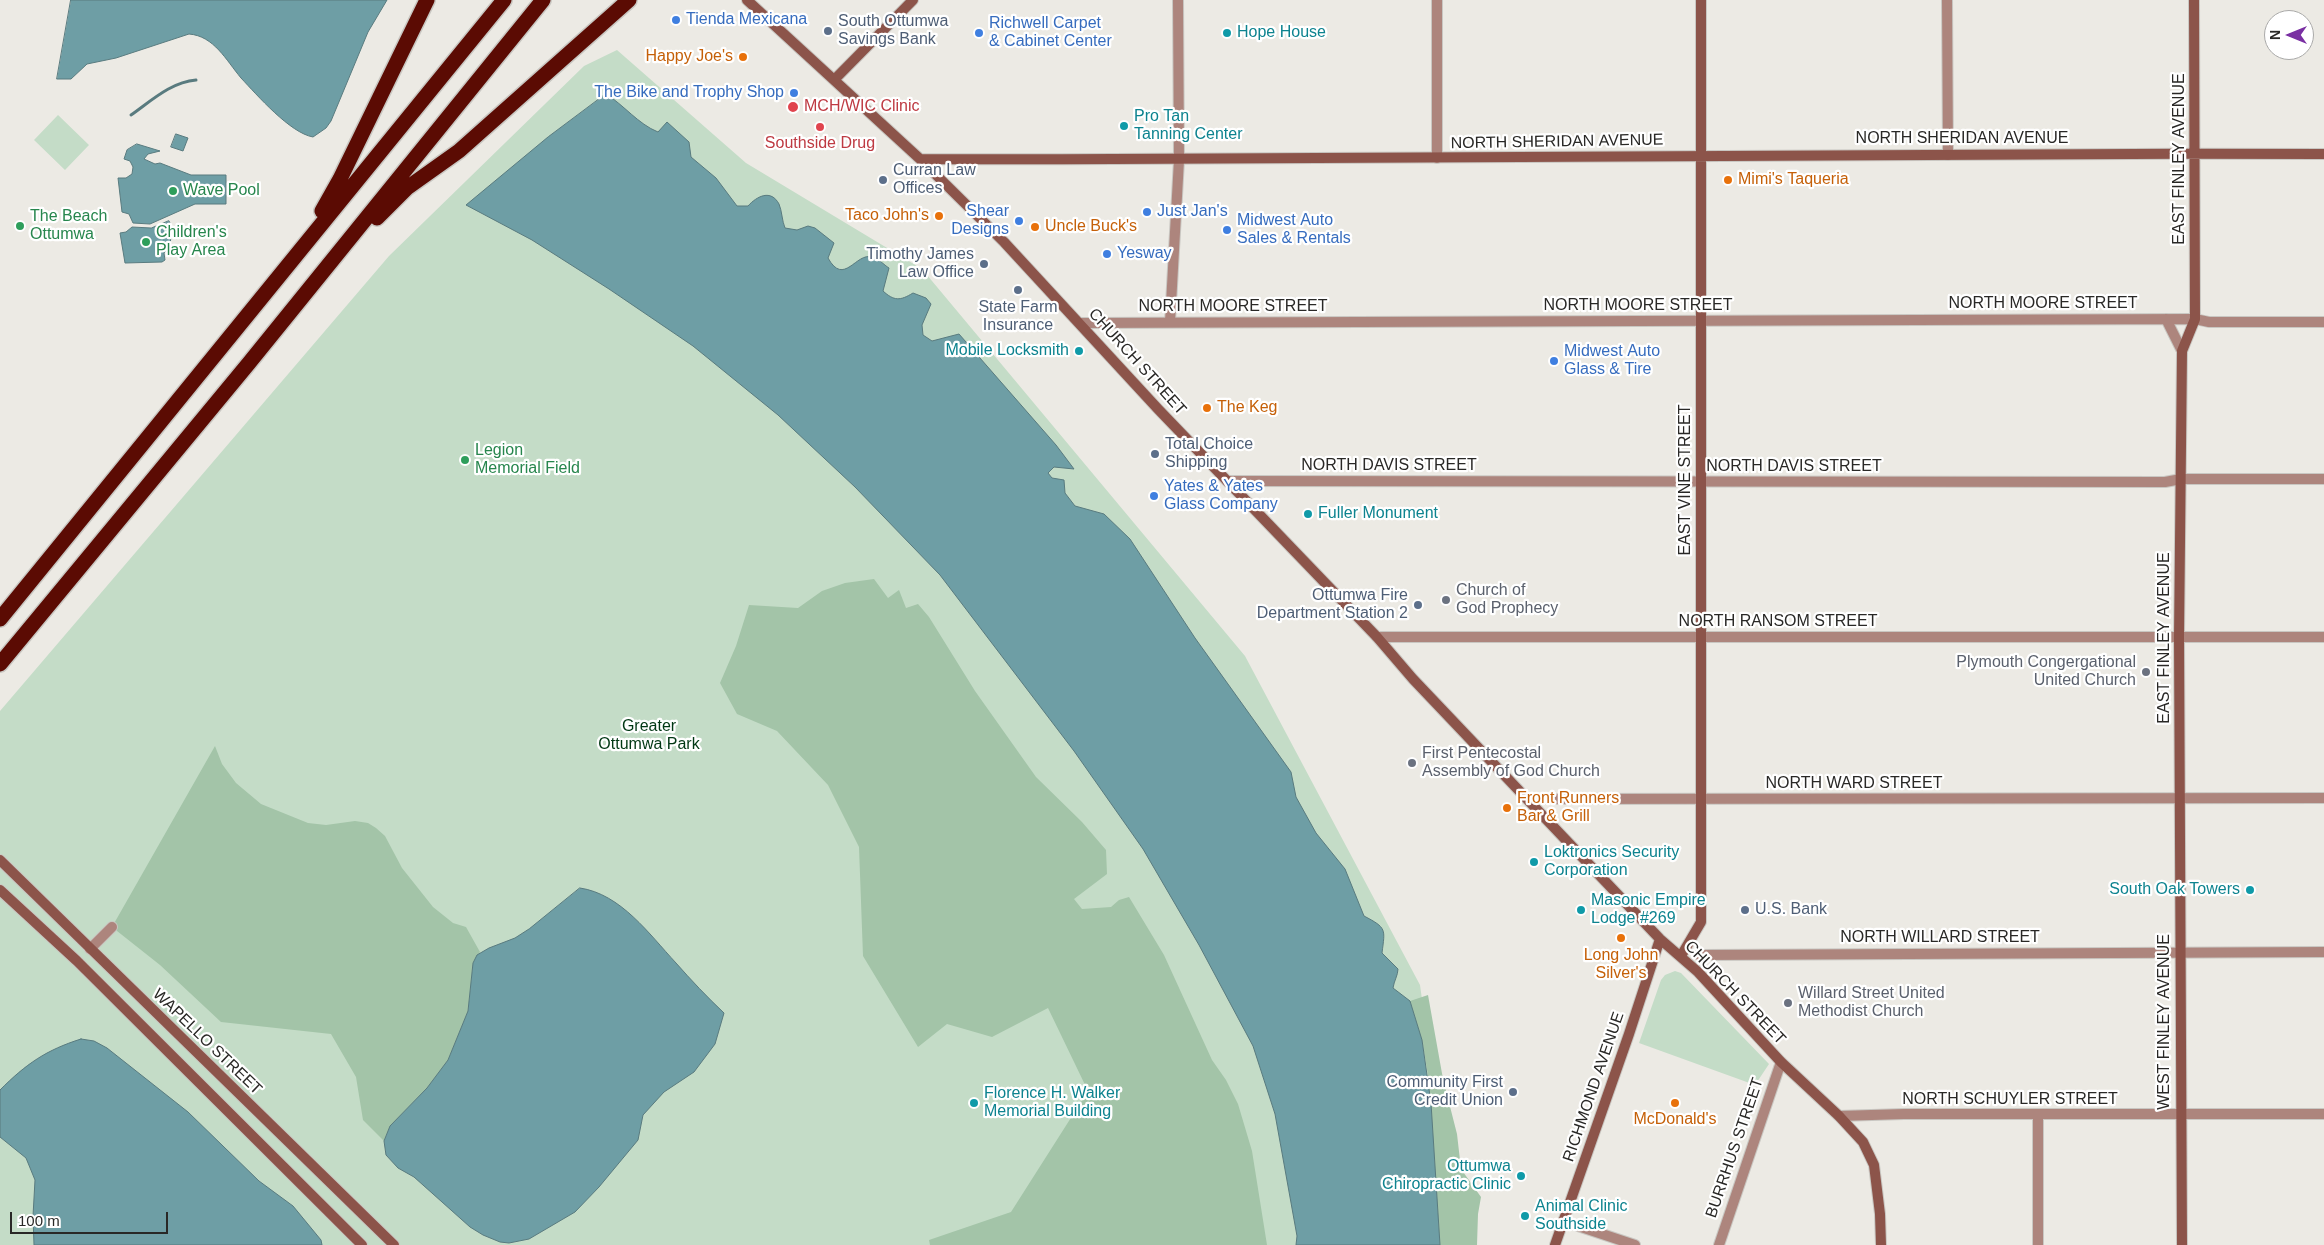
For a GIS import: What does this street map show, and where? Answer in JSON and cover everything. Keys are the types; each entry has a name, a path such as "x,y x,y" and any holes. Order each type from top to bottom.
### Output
{"highway":[{"path":"299,252 340,179 427,0"},
{"path":"0,619 504,0"},
{"path":"0,664 318,278 543,0"},
{"path":"318,278 407,188 459,151 629,0"}],"main road":[{"name":"CHURCH STREET","path":"747,0 920,160 1004,242 1158,409 1377,637 1413,679 1660,939 1698,972 1781,1062 1839,1116 1863,1142 1874,1165 1880,1214 1880,1245"},
{"path":"834,80 913,0"},
{"name":"EAST VINE STREET","path":"1681,956 1700,922 1701,0"},
{"name":"EAST FINLEY AVENUE","path":"2194,0 2195,319"},
{"name":"NORTH SHERIDAN AVENUE","path":"920,160 1179,160 1701,155 2324,154"},
{"path":"2182,351 2195,319"},
{"name":"EAST FINLEY AVENUE","path":"2180,798 2179,637 2182,351"},
{"name":"WEST FINLEY AVENUE","path":"2180,798 2182,1245"},
{"name":"WAPELLO STREET","path":"0,860 394,1245"},
{"name":"WAPELLO STREET","path":"0,890 77,961 362,1245"},
{"name":"RICHMOND AVENUE","path":"1555,1245 1629,1034 1660,939"}],"street":[{"path":"1170,322 1179,160 1178,0"},
{"path":"1437,0 1437,158"},
{"path":"1947,0 1948,155"},
{"path":"2166,319 2182,351"},
{"name":"NORTH MOORE STREET","path":"1080,323 2166,319 2195,319 2209,322 2324,322"},
{"name":"NORTH DAVIS STREET","path":"1227,481 2165,482 2181,479 2324,479"},
{"name":"NORTH RANSOM STREET","path":"1377,637 2324,638"},
{"name":"NORTH WARD STREET","path":"1528,799 2324,798"},
{"path":"90,950 112,927"},
{"name":"NORTH WILLARD STREET","path":"1700,954 2324,952"},
{"name":"BURRHUS STREET","path":"1719,1245 1781,1062"},
{"name":"NORTH SCHUYLER STREET","path":"1839,1116 1904,1114 2324,1114"},
{"path":"2038,1115 2038,1245"},
{"path":"1563,1222 1635,1245"}],"green space":[{"name":"Greater Ottumwa Park","path":"617,50 746,163 922,269 1245,656 1420,985 1452,1215 1445,1245 0,1245 0,711 389,256 584,66"},
{"path":"58,115 89,145 65,170 34,140"},
{"path":"874,579 888,598 899,590 906,608 918,604 929,617 975,691 1036,777 1082,822 1106,850 1107,874 1074,899 1082,909 1111,907 1119,900 1129,897 1164,955 1212,1060 1226,1080 1238,1104 1252,1151 1267,1245 930,1245 929,1240 1011,1212 1088,1091 1048,1008 992,1037 947,1024 918,1047 863,956 859,847 828,785 777,731 737,714 720,683 736,646 749,605 798,608 822,591 845,583"},
{"path":"215,746 222,764 236,783 261,804 308,823 326,825 355,821 368,823 376,828 385,836 402,868 433,907 453,923 466,927 480,952 473,963 468,1011 448,1060 427,1088 390,1126 384,1141 363,1120 356,1077 331,1034 221,1022 160,965 112,927"},
{"path":"1675,971 1681,973 1769,1064 1755,1085 1639,1043 1661,980 1665,975"},
{"path":"1428,995 1443,1079 1457,1134 1461,1169 1481,1197 1478,1214 1477,1245 1440,1245 1429,1081 1422,1040 1410,1001"}],"water":[{"path":"71,0 387,0 368,32 331,121 326,128 313,137 304,134 284,121 241,78 219,50 206,39 198,36 189,34 116,58 87,64 71,79 57,79"},
{"path":"606,94 651,129 658,132 667,122 689,142 691,157 716,178 737,206 748,206 756,199 768,195 776,199 779,204 785,228 797,230 808,226 815,228 834,243 828,258 834,266 839,269 845,269 861,259 872,257 889,268 883,291 897,299 913,293 926,298 931,304 922,325 923,335 932,341 959,334 1056,445 1074,469 1054,467 1048,473 1052,478 1064,480 1065,493 1075,506 1104,514 1130,539 1195,638 1291,772 1296,797 1316,833 1345,869 1364,916 1377,923 1383,930 1382,953 1398,969 1393,988 1410,1001 1422,1040 1431,1103 1440,1245 1296,1245 1297,1236 1275,1114 1253,1046 1199,945 1143,849 1074,751 940,575 855,487 778,415 693,346 532,240 466,205 548,137"},
{"path":"176,134 188,138 183,151 171,147"},
{"name":"Wave Pool","path":"137,144 160,151 148,154 144,159 155,164 160,163 191,175 226,175 226,204 195,204 150,224 133,223 129,214 122,212 118,178 126,178 132,174 133,167 130,161 124,159 127,150"},
{"name":"Children's Play Area","path":"169,221 172,227 170,245 164,253 165,260 162,262 125,263 120,233 126,232 132,227 151,228"},
{"path":"580,888 608,898 633,917 724,1013 715,1044 694,1072 664,1092 643,1115 638,1140 599,1187 575,1212 529,1239 509,1243 500,1242 470,1227 414,1177 398,1168 386,1155 384,1141 390,1126 427,1088 448,1060 468,1011 473,963 477,955 515,938 529,929"},
{"path":"81,1039 94,1041 107,1048 188,1112 259,1181 293,1206 321,1240 322,1245 34,1245 35,1180 26,1158 0,1137 0,1090 37,1059 57,1048"}],"waterway":[{"path":"131,115 170,88 196,80"}],"place":[{"name":"Tienda Mexicana","path":"676,20"},
{"name":"South Ottumwa Savings Bank","path":"828,31"},
{"name":"Richwell Carpet & Cabinet Center","path":"979,33"},
{"name":"Hope House","path":"1227,33"},
{"name":"Happy Joe's","path":"743,57"},
{"name":"The Bike and Trophy Shop","path":"794,93"},
{"name":"MCH/WIC Clinic","path":"793,107"},
{"name":"Pro Tan Tanning Center","path":"1124,126"},
{"name":"Southside Drug","path":"820,127"},
{"name":"Curran Law Offices","path":"883,180"},
{"name":"Mimi's Taqueria","path":"1728,180"},
{"name":"Wave Pool","path":"173,191"},
{"name":"Just Jan's","path":"1147,212"},
{"name":"Taco John's","path":"939,216"},
{"name":"Shear Designs","path":"1019,221"},
{"name":"The Beach Ottumwa","path":"20,226"},
{"name":"Uncle Buck's","path":"1035,227"},
{"name":"Midwest Auto Sales & Rentals","path":"1227,230"},
{"name":"Children's Play Area","path":"146,242"},
{"name":"Yesway","path":"1107,254"},
{"name":"Timothy James Law Office","path":"984,264"},
{"name":"State Farm Insurance","path":"1018,290"},
{"name":"Mobile Locksmith","path":"1079,351"},
{"name":"Midwest Auto Glass & Tire","path":"1554,361"},
{"name":"The Keg","path":"1207,408"},
{"name":"Total Choice Shipping","path":"1155,454"},
{"name":"Legion Memorial Field","path":"465,460"},
{"name":"Yates & Yates Glass Company","path":"1154,496"},
{"name":"Fuller Monument","path":"1308,514"},
{"name":"Church of God Prophecy","path":"1446,600"},
{"name":"Ottumwa Fire Department Station 2","path":"1418,605"},
{"name":"Plymouth Congergational United Church","path":"2146,672"},
{"name":"First Pentecostal Assembly of God Church","path":"1412,763"},
{"name":"Front Runners Bar & Grill","path":"1507,808"},
{"name":"Loktronics Security Corporation","path":"1534,862"},
{"name":"South Oak Towers","path":"2250,890"},
{"name":"Masonic Empire Lodge #269","path":"1581,910"},
{"name":"U.S. Bank","path":"1745,910"},
{"name":"Long John Silver's","path":"1621,938"},
{"name":"Willard Street United Methodist Church","path":"1788,1003"},
{"name":"Community First Credit Union","path":"1513,1092"},
{"name":"Florence H. Walker Memorial Building","path":"974,1103"},
{"name":"McDonald's","path":"1675,1103"},
{"name":"Ottumwa Chiropractic Clinic","path":"1521,1176"},
{"name":"Animal Clinic Southside","path":"1525,1216"}]}
